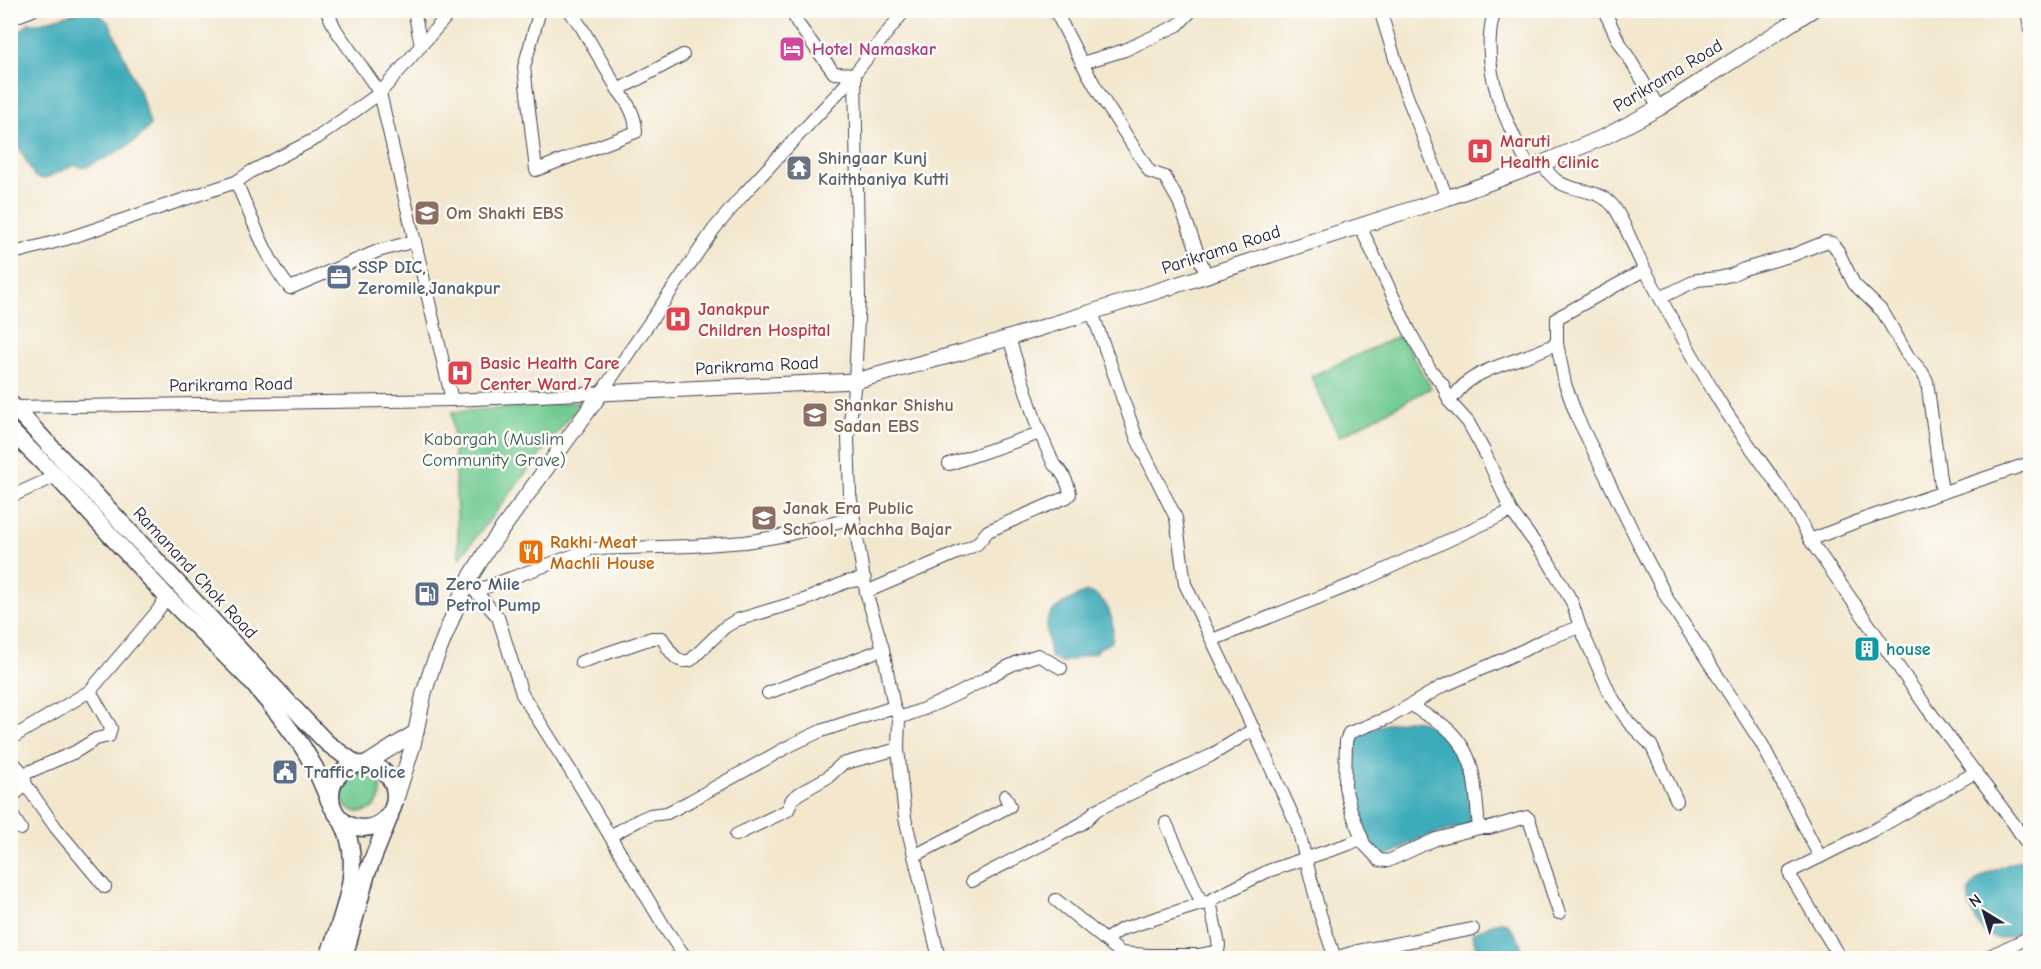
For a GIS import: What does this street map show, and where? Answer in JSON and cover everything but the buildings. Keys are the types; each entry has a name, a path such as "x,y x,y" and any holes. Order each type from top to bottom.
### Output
{"highway":[{"name":"Ramanand Chok Road","path":"12,406 327,743 361,764"},
{"name":"Ramanand Chok Road","path":"10,430 56,476 167,597 249,679 306,753 351,843 353,856 350,889 328,958"},
{"path":"344,958 367,873 393,807 395,790 391,779 378,767 361,764 342,771 334,781 331,794 336,813 353,827 368,828 381,823 393,807"}],"main road":[{"name":"Parikrama Road","path":"601,393 855,381 1092,312 1447,198 1536,166 1606,136 1659,108 1812,10"},
{"path":"393,807 416,732 432,668 487,550 601,393"},
{"path":"361,764 416,732"}],"street":[{"path":"10,19 33,10"},
{"path":"326,10 336,30 380,93 452,400"},
{"path":"414,10 421,46"},
{"path":"10,254 236,182 252,171 318,138 380,93 452,10"},
{"path":"540,10 524,67 536,170 636,132 636,123 618,90 569,10"},
{"path":"792,10 798,24 834,73 855,74"},
{"path":"601,393 714,230 742,196 855,74 905,10"},
{"path":"1055,10 1102,98 1150,172 1165,177 1179,202 1206,275"},
{"path":"1082,63 1125,50 1178,25 1192,10"},
{"path":"1380,10 1406,91 1447,198"},
{"path":"1497,10 1491,18 1488,56 1500,105 1536,166 1561,185 1596,194 1617,210 1644,270 1719,400 1798,516 1810,540 1927,708 2031,848"},
{"path":"1604,10 1617,38 1659,108"},
{"path":"2027,10 2031,30"},
{"path":"618,90 683,56"},
{"path":"855,74 859,299 855,381 848,438 850,494 865,585 883,649 896,712 905,819 939,958"},
{"path":"2031,88 2031,105"},
{"path":"236,182 260,236 283,280 290,288 378,251 415,241"},
{"path":"1360,226 1407,328 1430,369 1443,385 1449,401 1468,422 1511,511 1547,560 1572,603 1580,627 1610,694 1629,723 1651,745 1677,801"},
{"path":"1660,297 1697,280 1731,275 1744,268 1793,255 1825,242 1832,243 1854,284 1883,312 1908,356 1927,381 1942,493"},
{"path":"1644,270 1557,318 1557,343 1565,384 1577,417 1668,600 1762,744 1820,857"},
{"path":"1092,312 1137,439 1176,518 1185,584 1297,825 1320,914 1335,958 1358,951 1473,929"},
{"path":"581,662 652,638 662,638 675,657 686,662 691,660 725,627 737,620 807,599 846,582 865,585 964,550 976,544 988,531 1067,497 1070,491 1057,467 1053,465 1040,433 1009,338"},
{"path":"1449,401 1466,382 1509,362 1544,351 1557,343"},
{"name":"Parikrama Road","path":"12,406 452,400 601,393"},
{"path":"949,464 1040,433"},
{"path":"1810,540 1861,520 2031,463"},
{"path":"10,497 56,476"},
{"path":"1212,640 1363,580 1511,511"},
{"path":"686,958 667,931 522,694 498,617 470,588 591,549 745,542 786,535 853,518"},
{"path":"10,739 90,691 167,597"},
{"path":"1558,914 1527,817 1436,839 1388,861 1379,860 1372,854 1362,838 1351,810 1345,787 1346,741 1349,733 1354,730 1378,723 1441,687 1543,640 1580,627"},
{"path":"768,693 883,649"},
{"path":"610,836 650,815 667,813 802,740 845,722 896,712 914,713 957,694 1016,661 1038,655 1061,668"},
{"path":"10,798 25,779 96,739 109,736 111,728 90,691"},
{"path":"1412,704 1443,725 1467,753 1473,767 1479,828"},
{"path":"972,881 1083,824 1096,810 1210,756 1254,729"},
{"path":"736,835 788,810 792,799 828,777 842,764 898,749"},
{"path":"10,759 56,828 105,887"},
{"path":"1840,958 1790,875 1794,869 1880,827 1976,772"},
{"path":"914,856 1010,806 1005,796"},
{"path":"10,812 21,829"},
{"path":"1056,900 1121,953 1148,956 1199,955 1218,951 1219,945 1206,902 1166,824"},
{"path":"1105,940 1122,929 1206,902 1251,878 1362,838"},
{"path":"1984,958 2031,937"}],"green space":[{"path":"1401,335 1431,388 1339,437 1311,376"},
{"name":"Kabargah (Muslim Community Grave)","path":"581,402 459,559 452,412"},
{"path":"360,770 368,771 375,776 380,783 380,799 375,806 368,811 360,812 352,811 345,806 340,799 339,791 340,783 345,776 352,771"}],"water":[{"path":"81,11 96,11 110,24 142,98 150,125 138,139 129,145 84,168 75,165 43,179 35,177 11,133 11,34 19,32 29,23 40,23"},
{"path":"1087,592 1101,599 1106,605 1113,627 1112,642 1099,648 1096,652 1060,663 1050,656 1047,623 1057,608"},
{"path":"1407,720 1419,721 1440,729 1466,757 1471,825 1429,836 1395,852 1380,856 1365,831 1354,804 1348,775 1349,760 1354,742 1360,732"},
{"path":"2021,860 2030,864 2030,925 2009,936 1992,937 1981,929 1971,911 1970,889 1986,874"},
{"path":"1500,922 1507,923 1520,941 1523,958 1479,958 1472,934"}],"place":[{"name":"Hotel Namaskar","path":"792,49"},
{"name":"Maruti Health Clinic","path":"1480,151"},
{"name":"Shingaar Kunj Kaithbaniya Kutti","path":"799,168"},
{"name":"Om Shakti EBS","path":"427,213"},
{"name":"SSP DIC, Zeromile,Janakpur","path":"339,277"},
{"name":"Janakpur Children Hospital","path":"678,319"},
{"name":"Basic Health Care Center Ward 7","path":"460,373"},
{"name":"Shankar Shishu Sadan EBS","path":"815,415"},
{"name":"Janak Era Public School, Machha Bajar","path":"764,518"},
{"name":"Rakhi Meat Machli House","path":"531,552"},
{"name":"Zero Mile Petrol Pump","path":"427,594"},
{"name":"house","path":"1867,649"},
{"name":"Traffic Police","path":"285,772"}]}
